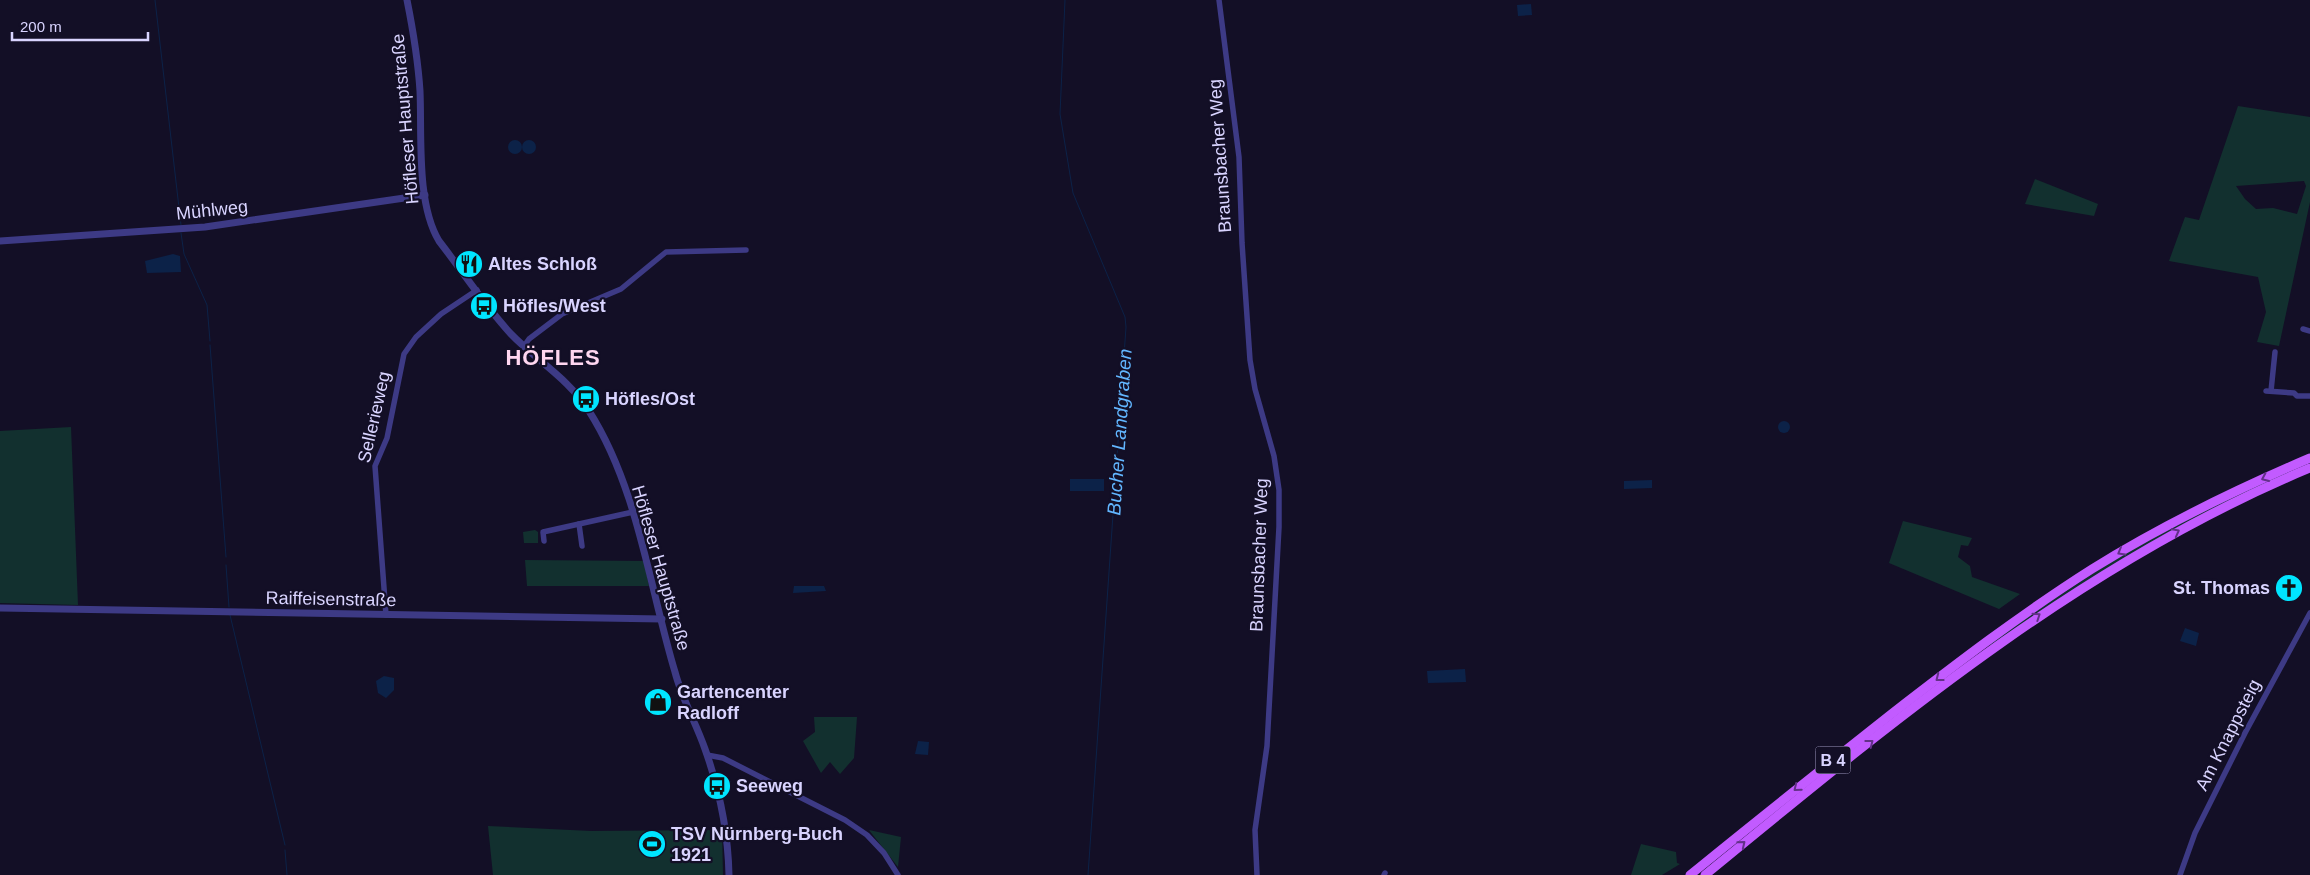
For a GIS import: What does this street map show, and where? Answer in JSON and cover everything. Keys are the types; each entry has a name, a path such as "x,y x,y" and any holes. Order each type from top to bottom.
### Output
{"main road":[{"name":"B 4","path":"1690,875 1809,779 2092,569 2141,540 2246,486 2310,458"},
{"name":"B 4","path":"1995,641 2144,550 2222,509 2310,468"},
{"name":"B 4","path":"1705,875 1980,652"}],"street":[{"name":"Höfleser Hauptstraße","path":"407,0 419,82 425,195 436,236 505,326 524,346 560,376 589,410 613,461 633,512 676,678 707,755 725,820 729,875"},
{"name":"Braunsbacher Weg","path":"1219,0 1239,157 1242,243 1251,367 1274,456 1279,490 1279,527 1267,746 1255,830 1257,875"},
{"name":"Mühlweg","path":"0,241 205,227 425,195"},
{"path":"524,346 529,339 562,314 621,289 666,252 746,250"},
{"name":"Sellerieweg","path":"386,615 375,466 387,438 404,354 416,337 441,314 477,290"},
{"path":"2303,329 2310,331"},
{"path":"2275,352 2268,391 2310,396"},
{"path":"544,541 543,532 562,530 578,524 633,512"},
{"path":"578,524 582,546"},
{"name":"Raiffeisenstraße","path":"0,608 662,619"},
{"name":"Am Knappsteig","path":"2180,875 2195,833 2245,733 2310,613"},
{"path":"707,755 723,758 845,820 867,835 898,875"}],"green space":[{"path":"2238,106 2310,117 2310,202 2279,346 2257,342 2266,312 2258,277 2169,261 2185,217 2199,220","holes":["2304,181 2306,186 2297,214 2273,208 2256,209 2245,199 2236,186"]},
{"path":"2035,179 2098,204 2094,216 2025,204"},
{"path":"71,427 78,605 0,603 0,431"},
{"path":"2310,463 2227,503 2146,547 2068,594 1991,646 1989,642 2132,548 2233,495"},
{"path":"1903,521 1972,538 1968,546 1961,545 1958,557 1970,566 1972,577 2020,594 1999,609 1889,563"},
{"path":"535,530 538,532 538,543 524,543 523,532"},
{"path":"525,560 644,561 649,586 527,586"},
{"path":"814,717 857,717 854,758 840,774 830,762 821,773 803,741 815,732"},
{"path":"488,826 591,831 722,830 723,875 493,875"},
{"path":"869,830 901,837 898,867"},
{"path":"1641,844 1676,852 1677,863 1680,864 1662,875 1631,875"}],"water":[{"path":"1531,4 1532,15 1518,16 1517,5"},
{"path":"515,140 520,142 522,147 520,152 515,154 510,152 508,147 510,142"},
{"path":"529,140 534,142 536,147 534,152 529,154 524,152 522,147 524,142"},
{"path":"173,254 180,256 181,272 147,273 145,261"},
{"path":"1782,421 1786,421 1790,427 1786,433 1782,433 1778,429 1778,425"},
{"path":"1070,479 1104,479 1104,491 1070,491"},
{"path":"1652,480 1652,488 1624,489 1624,481"},
{"path":"794,586 824,586 826,591 793,593"},
{"path":"2185,628 2199,633 2196,646 2180,641"},
{"path":"1465,669 1466,682 1428,683 1427,671"},
{"path":"384,676 394,678 394,690 386,698 378,693 376,681"},
{"path":"918,741 929,742 928,755 915,754"}],"waterway":[{"path":"155,0 181,225"},
{"name":"Bucher Landgraben","path":"1065,0 1060,114 1073,193 1125,317 1126,327 1088,875"},
{"path":"181,233 184,254 207,305 210,341"},
{"path":"210,345 226,557"},
{"path":"226,565 229,607"},
{"path":"230,615 285,845"},
{"path":"285,850 287,875"}],"place":[{"name":"Altes Schloß","path":"469,264"},
{"name":"Höfles/West","path":"484,306"},
{"name":"Höfles/Ost","path":"586,399"},
{"name":"St. Thomas","path":"2289,588"},
{"name":"Gartencenter Radloff","path":"658,702"},
{"name":"Seeweg","path":"717,786"},
{"name":"TSV Nürnberg-Buch 1921","path":"652,844"}],"district":[{"name":"HÖFLES","path":"553,357"}]}
